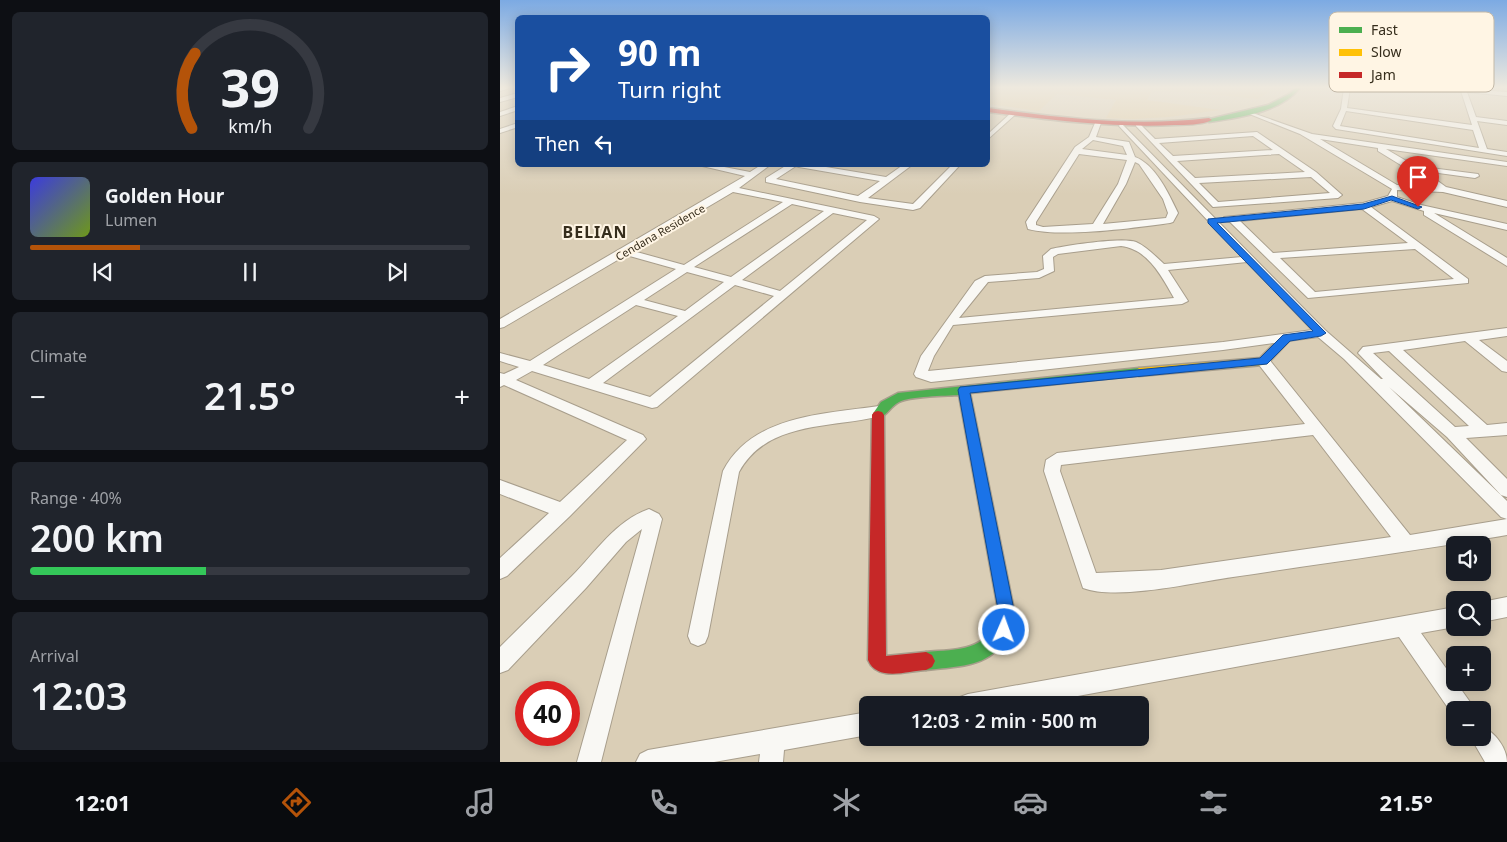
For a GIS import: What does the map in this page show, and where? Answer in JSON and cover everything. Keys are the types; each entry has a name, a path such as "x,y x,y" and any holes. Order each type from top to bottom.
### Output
{"main road":[{"path":"1111,124 1162,124"},
{"path":"964,390 1007,615 1004,630 996,642 986,651 973,656 886,666 878,660 877,417 879,411 888,402 898,398 964,390 1263,361 1286,338"}],"street":[{"path":"996,124 1003,125"},
{"path":"1077,151 1132,158 1142,162 1168,199 1173,213 1170,220 1136,225 1044,230 1031,226 1031,222 1077,151 1092,138 1098,124"},
{"path":"1121,124 1211,221 1321,333 1452,433 1507,490"},
{"path":"1279,124 1288,127 1289,130 1307,135 1507,164"},
{"path":"1337,124 1336,126 1338,128 1379,125 1433,133 1484,151 1507,154"},
{"path":"1376,124 1433,133 1477,128"},
{"path":"1475,124 1484,151"},
{"path":"990,135 1003,125"},
{"path":"1138,125 1153,141 1170,159 1191,181 1219,206 1338,195 1313,174 1256,134 1153,141"},
{"path":"500,131 515,126"},
{"path":"1307,135 1395,187 1481,188"},
{"path":"1092,138 1126,144 1132,158 1122,184 1096,226"},
{"path":"1375,145 1412,167 1443,189"},
{"path":"1170,159 1281,152"},
{"path":"1466,158 1481,188"},
{"path":"722,167 751,175"},
{"name":"Cendana Residence","path":"500,324 732,190 763,167"},
{"path":"789,167 769,180 860,199 915,207 954,167"},
{"path":"812,167 889,180"},
{"path":"837,171 843,167"},
{"path":"860,199 905,167"},
{"path":"1412,167 1481,188 1507,204"},
{"path":"1191,181 1313,174"},
{"path":"1392,198 1395,187"},
{"path":"500,357 652,403 874,219 732,190"},
{"path":"1211,221 1364,206 1392,198 1418,207 1507,228"},
{"path":"501,380 532,366 791,201"},
{"path":"1233,219 1309,295 1316,297 1464,282 1364,206"},
{"path":"1418,207 1507,263"},
{"path":"591,384 831,210"},
{"path":"1267,253 1404,238"},
{"path":"951,322 1182,301 1161,267 1143,250 1132,244 1121,243 1055,251 1048,256 1050,271 1047,273 985,279 979,283 951,322 923,361 920,370 924,376 1026,368 1321,333"},
{"path":"1267,253 1415,246"},
{"path":"1485,249 1507,254"},
{"path":"626,252 783,295"},
{"path":"1161,267 1250,259"},
{"path":"636,301 688,315"},
{"path":"1507,332 1374,348 1365,353 1385,383 1507,512"},
{"path":"1466,336 1507,368"},
{"path":"1391,346 1484,431"},
{"path":"1263,361 1314,429 1407,544"},
{"path":"500,570 638,439 501,380"},
{"path":"698,636 731,471 742,454 770,434 801,424 879,411"},
{"path":"1314,429 1056,459 1052,464 1052,471 1090,582 1108,584 1407,544 1507,527"},
{"path":"1452,433 1507,429"},
{"path":"500,487 564,511"},
{"path":"500,662 578,584 620,536 640,520 649,516 653,519 589,762"},
{"path":"1491,610 1507,607"},
{"path":"1018,696 1446,619"},
{"path":"1404,627 1456,701"},
{"path":"648,762 772,751 859,726"},
{"path":"1488,746 1499,762"}],"traffic: fast":[{"path":"878,415 885,405 898,397 1139,372"},
{"path":"926,661 973,656 986,649 999,634 1007,615 964,390"}],"traffic: slow":[{"path":"1139,372 1263,361 1286,338"}],"traffic: jam":[{"path":"1114,124 1166,124"},
{"path":"878,415 877,660 883,665 926,661"}],"district":[{"name":"BELIAN","path":"595,232"}],"route":[{"path":"1004,630 1007,615 964,390 1263,361 1286,338 1321,333 1211,221 1364,206 1392,198 1418,207"}]}
